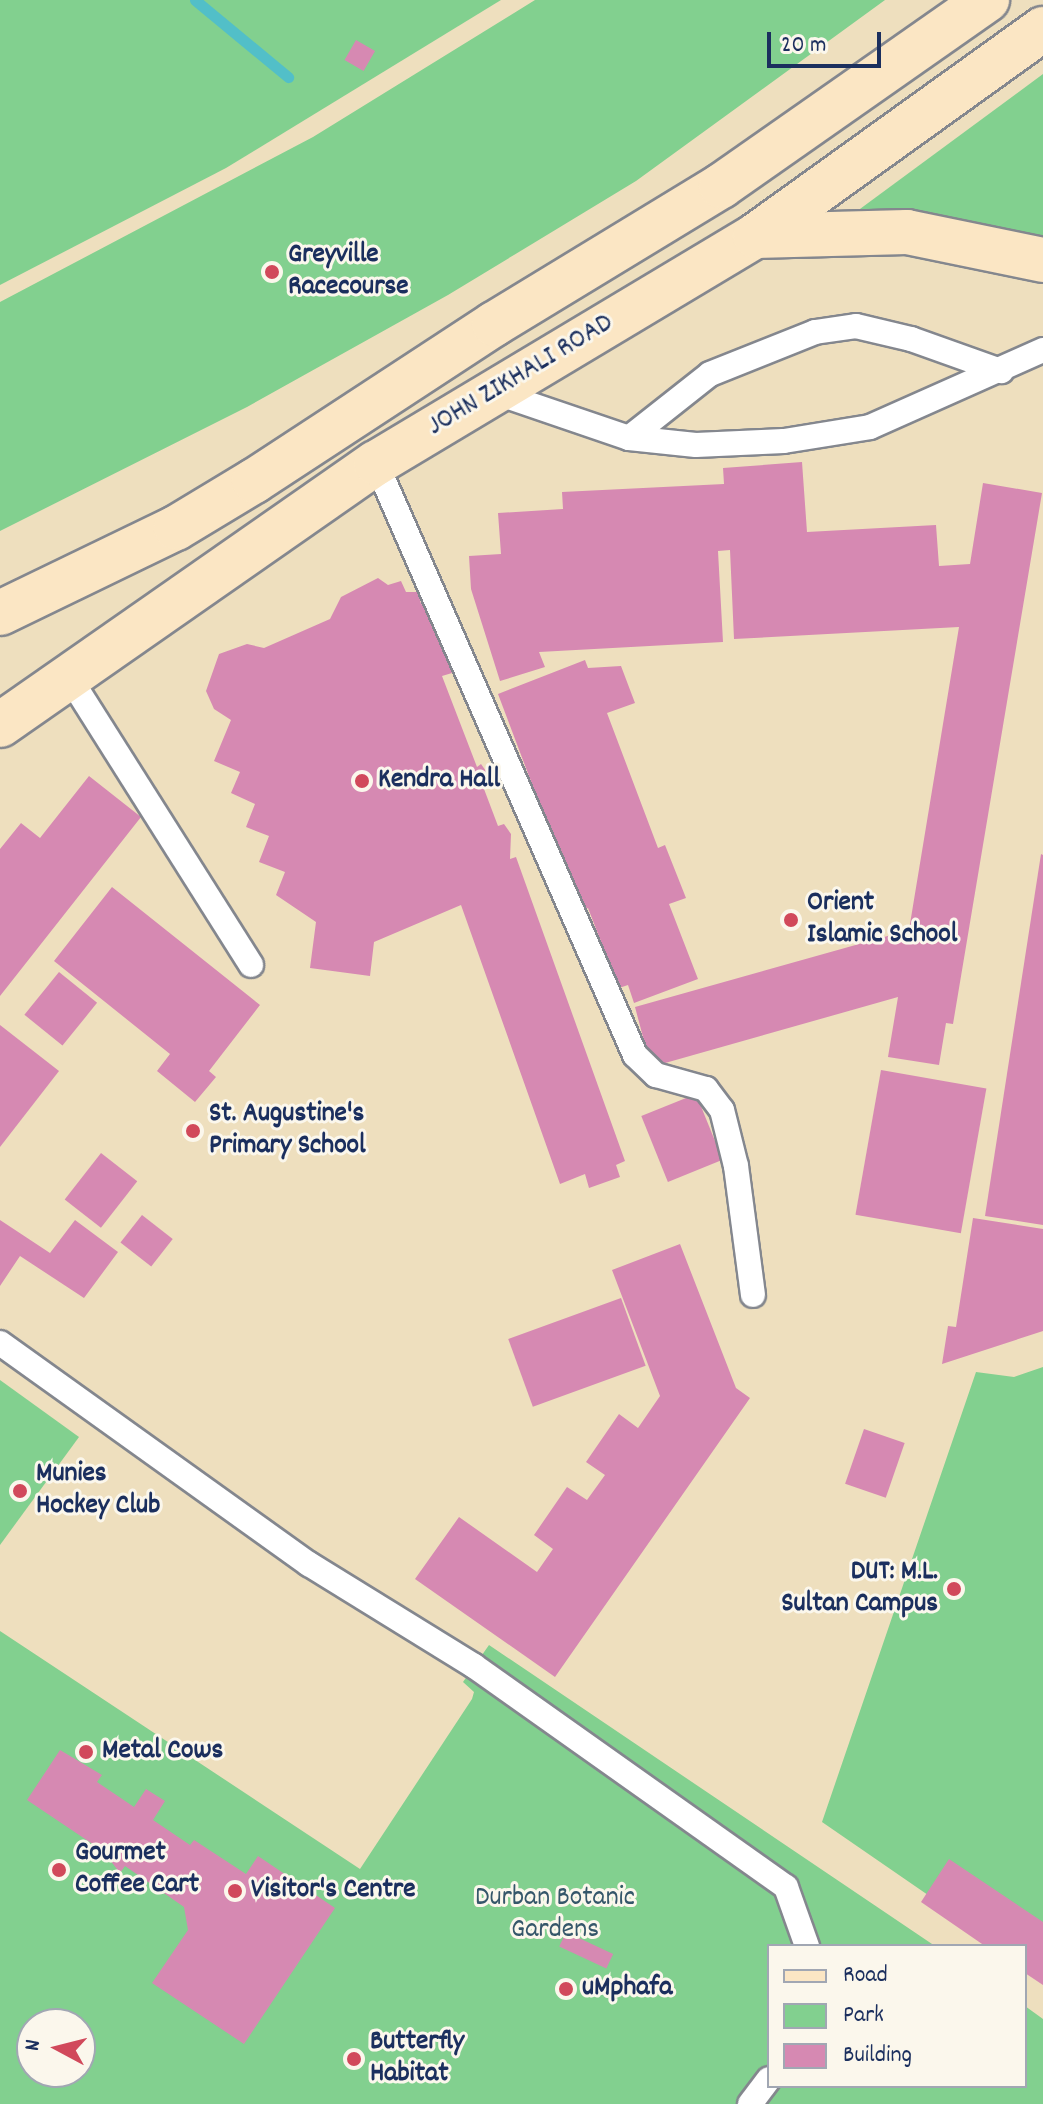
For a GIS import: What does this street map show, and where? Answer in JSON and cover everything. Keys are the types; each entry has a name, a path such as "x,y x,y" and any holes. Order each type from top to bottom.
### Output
{"main road":[{"name":"JOHN ZIKHALI ROAD","path":"0,613 176,528 254,481 494,324 721,186 987,0"},
{"name":"JOHN ZIKHALI ROAD","path":"0,725 71,680 376,463 755,236 1043,29"},
{"path":"755,236 907,232 1043,260"}],"lane":[{"path":"629,438 710,374 815,332 856,326 911,339 1001,371"},
{"path":"494,392 629,438 696,445 784,441 870,427 1043,350"},
{"path":"376,463 635,1055 656,1075 706,1089 722,1110 736,1166 753,1295"},
{"path":"71,680 251,965"},
{"path":"0,1343 304,1575 474,1666 786,1887 806,1944"},
{"path":"750,2104 767,2082"}],"green space":[{"path":"0,0 501,0 226,168 0,285"},
{"name":"Greyville Racecourse","path":"535,0 885,0 636,181 448,295 247,407 0,531 0,302 313,137"},
{"path":"1043,74 1043,245 845,220"},
{"path":"1043,1367 1043,1974 1027,1949 1027,1944 999,1944 822,1822 976,1372 1014,1377"},
{"name":"Munies Hockey Club","path":"0,1380 79,1437 0,1545"},
{"name":"Durban Botanic Gardens","path":"0,1631 360,1869 472,1699 474,1692 463,1682 489,1645 932,1944 767,1944 767,2088 1027,2088 1027,2007 1043,2019 1043,2104 0,2104"}],"building":[{"path":"356,40 375,51 364,71 344,60"},
{"path":"802,462 807,532 936,525 939,566 970,564 983,483 1042,493 953,1024 946,1023 939,1065 888,1057 898,997 651,1067 635,1007 909,930 959,627 734,639 730,550 718,551 723,642 539,652 545,667 500,681 471,589 469,556 501,554 498,513 563,509 562,492 724,484 723,468"},
{"name":"Kendra Hall","path":"378,578 388,585 401,581 406,592 418,592 421,604 433,609 452,673 442,676 477,767 481,764 488,774 484,789 498,826 504,824 511,834 510,859 516,857 625,1161 616,1165 620,1177 589,1188 585,1174 560,1184 461,905 374,942 370,976 310,968 316,922 276,895 285,872 259,862 269,836 246,827 255,804 231,793 240,772 214,761 231,720 214,709 206,691 219,654 247,644 264,648 330,619 341,597"},
{"path":"585,660 588,668 621,666 635,703 607,713 658,848 665,845 686,898 669,904 698,979 634,1003 628,985 619,988 588,908 580,911 498,694"},
{"path":"89,776 141,817 0,996 0,849 21,823 40,838"},
{"path":"1043,855 1043,1225 985,1216"},
{"path":"112,887 260,1005 209,1071 216,1077 195,1102 157,1071 170,1054 54,961"},
{"path":"59,972 97,1003 62,1046 24,1015"},
{"path":"0,1025 59,1071 0,1147"},
{"path":"881,1070 986,1089 961,1233 855,1215"},
{"path":"696,1094 723,1160 668,1182 641,1116"},
{"path":"101,1153 137,1181 101,1228 65,1199"},
{"path":"142,1215 173,1239 151,1267 120,1243"},
{"path":"973,1218 1043,1229 1043,1331 942,1364 948,1326 956,1327"},
{"path":"0,1220 50,1253 75,1220 118,1252 84,1298 20,1256 0,1286"},
{"path":"680,1244 736,1388 750,1398 555,1677 415,1579 459,1517 537,1572 553,1549 534,1535 567,1487 587,1500 605,1475 586,1462 619,1414 638,1428 660,1396 612,1270"},
{"path":"621,1298 646,1366 533,1407 508,1339"},
{"path":"864,1429 905,1443 886,1498 845,1484"},
{"name":"Visitor's Centre","path":"60,1750 102,1775 97,1782 134,1807 146,1789 165,1801 153,1820 190,1845 194,1840 246,1874 258,1856 335,1908 244,2044 152,1983 188,1930 184,1907 125,1866 120,1873 103,1851 27,1800"},
{"path":"949,1859 1043,1922 1043,1985 1027,1974 1027,1944 982,1944 921,1902"},
{"path":"566,1932 613,1954 606,1968 559,1947"}],"waterway":[{"path":"195,0 288,77"}],"place":[{"name":"Greyville Racecourse","path":"272,272"},
{"name":"Kendra Hall","path":"362,781"},
{"name":"Orient Islamic School","path":"791,920"},
{"name":"St. Augustine's Primary School","path":"193,1131"},
{"name":"Munies Hockey Club","path":"20,1491"},
{"name":"DUT: M.L. Sultan Campus","path":"954,1589"},
{"name":"Metal Cows","path":"86,1752"},
{"name":"Gourmet Coffee Cart","path":"59,1870"},
{"name":"Visitor's Centre","path":"235,1891"},
{"name":"uMphafa","path":"566,1989"},
{"name":"Butterfly Habitat","path":"354,2059"}]}
